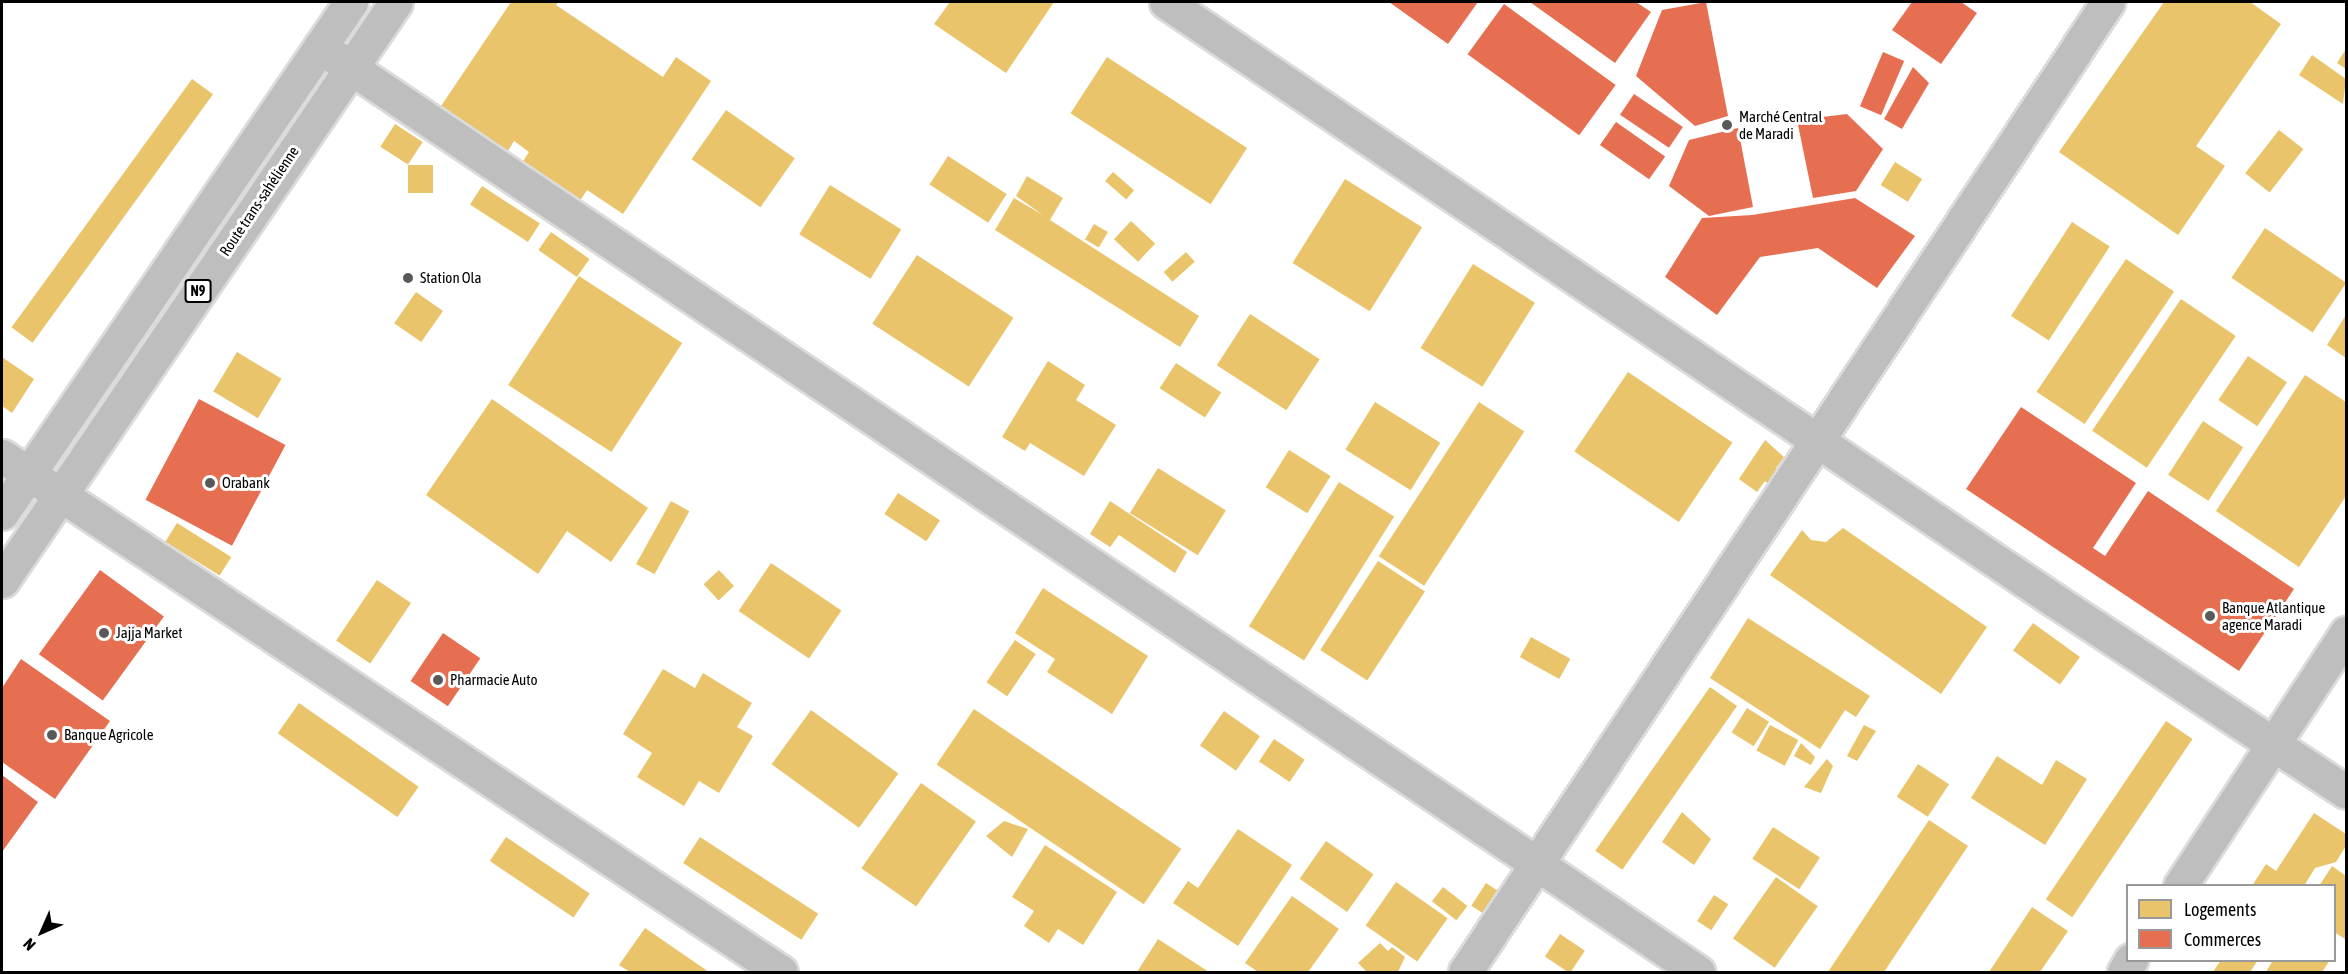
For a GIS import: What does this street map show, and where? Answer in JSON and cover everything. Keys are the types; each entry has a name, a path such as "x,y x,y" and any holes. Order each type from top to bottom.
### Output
{"main road":[{"name":"N9","path":"2,513 15,464 321,47 351,2"},
{"name":"Route trans-sahélienne","path":"2,581 396,2"},
{"path":"1166,2 2346,792"},
{"path":"1465,972 1820,441 2108,2"},
{"path":"321,47 1698,972"},
{"path":"15,464 781,972"},
{"path":"2181,884 2346,633"}],"building: Logements":[{"path":"511,2 558,2 556,5 663,77 676,57 711,81 623,214 587,190 578,204 520,166 529,152 514,141 506,154 439,109"},
{"path":"950,2 1054,2 1006,73 934,24"},
{"path":"2164,2 2250,2 2281,24 2196,146 2225,166 2178,235 2059,152"},
{"path":"2346,49 2346,69 2337,63"},
{"path":"2312,55 2346,79 2343,104 2299,75"},
{"path":"1107,57 1247,148 1211,204 1071,113"},
{"path":"192,79 213,94 33,343 12,327"},
{"path":"726,110 795,158 760,207 692,159"},
{"path":"395,124 423,142 408,165 380,147"},
{"path":"2279,130 2303,149 2270,192 2245,173"},
{"path":"948,156 1007,194 988,223 929,185"},
{"path":"1895,162 1922,179 1908,202 1881,185"},
{"path":"408,165 433,165 433,193 408,193"},
{"path":"1113,172 1134,190 1126,199 1105,181"},
{"path":"1027,176 1063,198 1050,220 1199,316 1180,347 995,230 1014,198 1043,215 1016,196"},
{"path":"1345,179 1422,227 1370,311 1293,263"},
{"path":"830,185 901,230 871,279 799,234"},
{"path":"482,186 540,224 528,242 470,204"},
{"path":"1131,221 1155,244 1138,262 1114,239"},
{"path":"2072,222 2110,247 2049,340 2011,316"},
{"path":"1094,224 1108,232 1099,248 1085,240"},
{"path":"2265,228 2346,283 2313,333 2231,278"},
{"path":"551,232 590,259 577,277 538,250"},
{"path":"1186,252 1195,262 1172,282 1164,272"},
{"path":"917,255 1013,318 969,386 872,324"},
{"path":"2126,259 2174,291 2085,424 2037,392"},
{"path":"1473,264 1535,303 1482,387 1421,348"},
{"path":"579,276 682,343 611,452 508,385"},
{"path":"416,292 443,311 421,342 394,323"},
{"path":"2181,299 2236,336 2147,468 2092,431"},
{"path":"1250,314 1320,359 1286,410 1217,365"},
{"path":"2346,315 2346,358 2327,345"},
{"path":"237,352 282,379 258,418 213,391"},
{"path":"2248,356 2287,382 2257,426 2218,400"},
{"path":"2,357 34,379 12,413 2,406"},
{"path":"1048,361 1085,385 1076,400 1116,425 1084,476 1030,443 1025,451 1002,437"},
{"path":"1176,363 1221,392 1205,418 1160,388"},
{"path":"1628,372 1732,442 1679,522 1574,452"},
{"path":"2305,375 2346,402 2346,496 2299,567 2216,511"},
{"path":"492,399 648,508 611,562 567,531 538,574 426,495"},
{"path":"1375,402 1440,443 1411,490 1345,449"},
{"path":"1479,402 1524,431 1424,586 1379,556"},
{"path":"2203,421 2243,447 2208,501 2168,475"},
{"path":"1765,440 1784,457 1776,468 1786,476 1775,491 1765,481 1757,492 1739,479"},
{"path":"1289,450 1331,476 1307,513 1266,487"},
{"path":"1158,468 1226,510 1198,555 1130,513"},
{"path":"1339,482 1394,516 1304,661 1249,626"},
{"path":"898,493 940,520 926,541 884,514"},
{"path":"671,501 689,511 654,574 636,564"},
{"path":"1110,501 1187,552 1175,573 1119,535 1110,547 1090,534"},
{"path":"177,523 231,557 220,576 165,542"},
{"path":"1843,528 1987,627 1941,694 1770,575 1802,530 1811,540 1826,542"},
{"path":"1378,561 1425,591 1367,680 1320,650"},
{"path":"771,563 841,611 809,659 739,611"},
{"path":"719,570 734,586 719,600 704,584"},
{"path":"377,580 411,603 370,663 336,641"},
{"path":"1043,588 1148,656 1112,714 1047,672 1055,659 1015,633"},
{"path":"1748,618 1870,696 1856,717 1845,710 1820,749 1710,678"},
{"path":"2033,623 2080,657 2060,685 2013,651"},
{"path":"1531,637 1570,659 1559,679 1520,657"},
{"path":"1015,640 1036,654 1007,696 986,682"},
{"path":"663,669 695,688 703,673 752,703 737,727 753,736 719,793 699,781 684,806 637,777 652,753 623,734"},
{"path":"1710,687 1737,706 1622,870 1595,851"},
{"path":"299,703 419,787 397,817 278,733"},
{"path":"1747,708 1769,722 1754,746 1732,733"},
{"path":"974,709 1181,849 1144,904 937,765"},
{"path":"811,710 898,773 859,828 772,764"},
{"path":"1224,711 1260,736 1236,771 1200,745"},
{"path":"2166,721 2193,739 2072,917 2046,899"},
{"path":"1770,725 1798,740 1785,766 1756,751"},
{"path":"1864,725 1876,731 1857,761 1847,756"},
{"path":"1274,739 1305,760 1290,782 1259,761"},
{"path":"1801,743 1815,757 1811,765 1794,756"},
{"path":"1997,756 2042,785 2056,760 2087,779 2045,845 1971,798"},
{"path":"1827,759 1833,766 1821,793 1804,787"},
{"path":"1918,764 1949,784 1928,817 1897,797"},
{"path":"921,783 976,821 916,907 861,868"},
{"path":"1682,812 1711,839 1694,865 1662,842"},
{"path":"2314,813 2346,834 2346,846 2336,862 2315,868 2305,884 2253,884 2266,864 2276,871"},
{"path":"1929,820 1968,846 1884,972 1828,972"},
{"path":"1004,821 1028,829 1012,857 986,836"},
{"path":"1773,827 1820,857 1799,889 1752,859"},
{"path":"1238,829 1292,865 1238,946 1173,903 1188,881 1198,888"},
{"path":"506,837 590,893 574,918 490,861"},
{"path":"700,837 818,914 801,940 683,863"},
{"path":"1326,841 1374,874 1347,912 1300,879"},
{"path":"1045,845 1117,892 1083,945 1058,929 1049,943 1024,926 1034,911 1012,897"},
{"path":"2332,866 2346,876 2345,939 2336,933 2336,884 2320,884"},
{"path":"1776,877 1818,906 1775,968 1733,938"},
{"path":"1396,882 1448,918 1417,962 1366,925"},
{"path":"1486,883 1503,894 1488,917 1471,906"},
{"path":"1443,887 1467,906 1456,920 1432,901"},
{"path":"1714,895 1728,904 1711,930 1697,921"},
{"path":"1292,896 1339,929 1308,972 1258,972 1245,963"},
{"path":"2032,907 2068,931 2040,972 1989,972"},
{"path":"645,928 709,972 630,972 619,965"},
{"path":"1560,934 1585,951 1571,972 1545,956"},
{"path":"1158,939 1209,972 1137,972"},
{"path":"1380,943 1388,951 1392,947 1405,957 1398,972 1367,972 1358,963"},
{"path":"2220,962 2257,962 2250,972 2213,972"},
{"path":"2272,962 2329,962 2322,972 2266,972"}],"building: Commerces":[{"path":"1389,2 1478,2 1448,44"},
{"path":"1530,2 1636,2 1651,12 1615,63"},
{"path":"1706,2 1728,116 1695,126 1636,76 1662,10"},
{"path":"1912,2 1961,2 1977,13 1941,64 1892,30"},
{"path":"1504,4 1616,85 1579,135 1468,54"},
{"path":"1883,52 1904,61 1881,115 1860,106"},
{"path":"1913,67 1929,83 1902,129 1884,119"},
{"path":"1634,94 1683,127 1669,148 1620,115"},
{"path":"1847,114 1883,149 1856,191 1813,198 1797,120"},
{"path":"1616,122 1665,156 1649,179 1600,145"},
{"path":"1738,128 1753,207 1709,216 1669,186 1689,140"},
{"path":"1855,198 1915,236 1877,288 1818,248 1760,257 1717,315 1665,277 1702,218 1752,215"},
{"path":"199,399 286,445 232,546 145,500"},
{"path":"2021,407 2136,483 2093,548 2105,556 2148,491 2294,589 2239,671 1966,489"},
{"path":"100,570 164,616 103,701 39,654"},
{"path":"443,633 480,658 448,706 411,681"},
{"path":"21,659 110,721 55,799 2,762 2,688"},
{"path":"2,775 38,802 2,852"}],"place":[{"name":"Marché Central de Maradi","path":"1727,125"},
{"name":"Station Ola","path":"408,278"},
{"name":"Orabank","path":"210,483"},
{"name":"Banque Atlantique agence Maradi","path":"2210,616"},
{"name":"Jajja Market","path":"104,633"},
{"name":"Pharmacie Auto","path":"438,680"},
{"name":"Banque Agricole","path":"52,735"}]}
